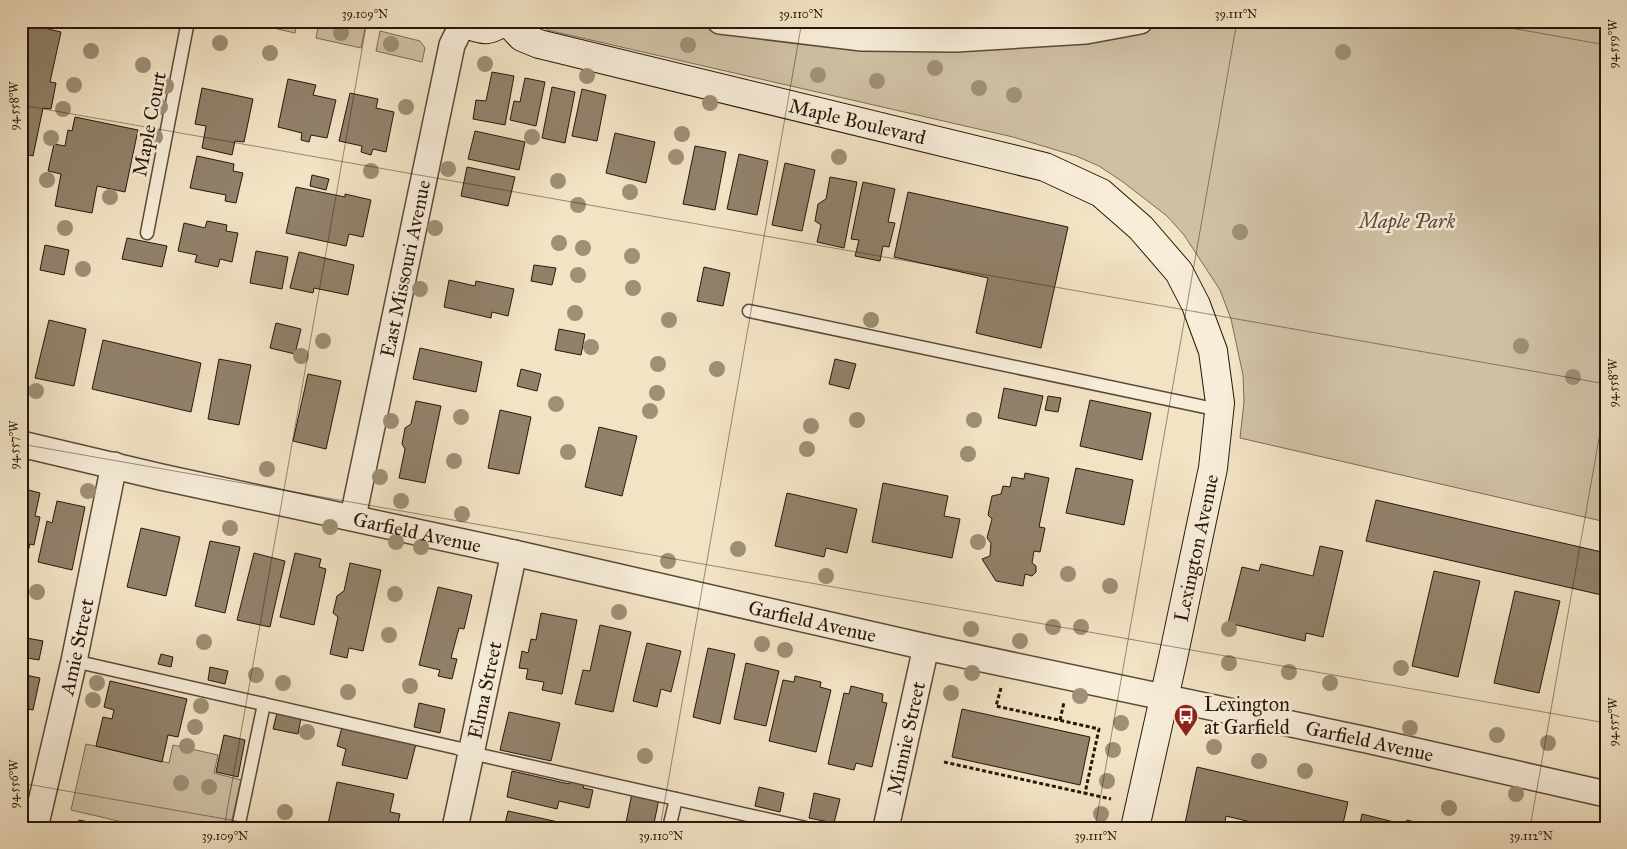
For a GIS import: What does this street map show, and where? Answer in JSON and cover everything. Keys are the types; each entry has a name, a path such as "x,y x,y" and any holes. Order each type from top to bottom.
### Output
{"street":[{"name":"Maple Boulevard","path":"461,22 478,30 494,29 506,21 522,37 539,44 1045,167 1100,193 1142,228 1178,272"},
{"path":"720,21 862,38 956,39 1086,31 1140,21"},
{"name":"East Missouri Avenue","path":"353,517 452,44 461,22"},
{"name":"Lexington Avenue","path":"1135,828 1212,474 1220,404 1213,351 1196,305 1178,272"},
{"name":"Garfield Avenue","path":"21,444 514,553 926,647 1165,696 1606,794"},
{"name":"Amie Street","path":"36,828 74,660 114,465"},
{"name":"Elma Street","path":"455,828 514,553"},
{"name":"Minnie Street","path":"886,828 926,647"}],"lane":[{"name":"Maple Court","path":"147,233 188,21"},
{"path":"749,311 1219,410"},
{"path":"74,660 445,745 471,753 806,828"},
{"path":"238,828 264,704"},
{"path":"670,828 676,799"}],"path":[{"path":"999,694 996,706 1099,729 1085,793"},
{"path":"1060,720 1063,710"},
{"path":"944,762 1111,799"}],"green space":[{"path":"243,21 297,21 295,33"},
{"path":"319,21 337,21 365,28 361,48 316,38"},
{"name":"Maple Park","path":"549,21 1606,21 1606,522 1240,438 1244,402 1243,375 1231,319 1220,290 1184,235 1167,216 1099,166 1076,156 1013,137 547,30"},
{"path":"380,31 420,41 425,48 422,62 376,51"},
{"path":"86,744 169,763 173,745 218,755 214,773 241,780 230,828 148,828 71,810"}],"building":[{"path":"30,21 46,21 44,28 61,32 50,82 56,83 51,109 43,108 33,156 21,153 21,23 30,24"},
{"path":"492,72 514,76 505,125 473,119 476,100 486,101"},
{"path":"525,78 545,82 536,126 510,120 514,101 520,102"},
{"path":"288,79 316,85 313,95 336,100 327,138 311,135 309,142 301,140 302,133 278,127"},
{"path":"552,87 575,92 565,143 542,138"},
{"path":"202,88 253,99 244,142 235,141 232,155 202,148 206,126 195,124"},
{"path":"582,89 606,95 597,141 572,136"},
{"path":"350,93 378,99 376,108 394,112 386,152 373,149 371,155 361,152 362,146 339,141"},
{"path":"75,117 138,130 125,192 97,186 92,213 55,206 61,174 48,171 54,144 65,146 68,130 72,131"},
{"path":"475,131 525,142 519,170 468,159"},
{"path":"615,133 655,142 646,183 606,173"},
{"path":"695,146 726,152 715,210 683,204"},
{"path":"739,154 768,161 757,215 727,209"},
{"path":"197,156 234,164 233,171 243,173 236,203 225,201 226,195 190,188"},
{"path":"785,163 815,170 802,231 772,225"},
{"path":"467,167 515,177 508,206 461,196"},
{"path":"312,175 329,179 326,190 310,186"},
{"path":"830,177 857,182 844,248 817,242 821,225 815,221 818,204 826,199"},
{"path":"863,182 895,189 888,222 895,223 889,247 883,246 880,261 855,256 859,240 851,239"},
{"path":"296,187 371,200 363,237 349,234 346,246 286,233"},
{"path":"908,192 1068,227 1041,348 976,333 988,278 894,257"},
{"path":"207,221 227,225 226,231 238,233 232,262 220,259 218,267 195,262 197,255 178,251 184,223 205,228"},
{"path":"127,238 167,246 162,267 122,259"},
{"path":"45,245 69,250 64,275 40,270"},
{"path":"256,251 288,257 282,289 250,283"},
{"path":"299,252 354,265 348,295 314,288 313,293 290,288"},
{"path":"534,265 556,268 552,285 531,281"},
{"path":"704,267 730,273 723,306 697,301"},
{"path":"449,280 475,286 476,281 514,289 508,316 492,312 491,318 444,307"},
{"path":"21,298 24,298 21,312"},
{"path":"21,312 25,313 21,332"},
{"path":"49,320 86,329 74,386 35,378"},
{"path":"276,323 301,329 295,354 270,348"},
{"path":"559,329 585,334 581,355 555,350"},
{"path":"103,340 201,363 191,412 92,389"},
{"path":"420,348 482,362 476,392 413,379"},
{"path":"219,359 251,365 239,425 208,419"},
{"path":"835,359 856,364 849,389 829,384"},
{"path":"521,369 541,374 537,391 517,386"},
{"path":"308,374 341,381 326,449 293,441"},
{"path":"1004,388 1043,396 1036,426 998,418"},
{"path":"1048,396 1061,398 1058,412 1045,410"},
{"path":"1090,400 1151,413 1142,460 1080,446"},
{"path":"416,401 441,406 425,483 399,478 405,449 402,444 405,428 411,424"},
{"path":"500,410 531,417 519,474 488,468"},
{"path":"599,427 637,436 622,496 585,487"},
{"path":"1076,468 1133,480 1124,525 1066,513"},
{"path":"1025,473 1049,478 1039,527 1045,528 1040,552 1034,551 1032,563 1036,566 1036,572 1032,576 1025,574 1023,586 996,581 982,559 990,556 991,543 987,538 992,519 988,515 992,496 1001,494 1003,486 1010,487 1012,477 1024,479"},
{"path":"883,483 948,496 944,516 960,519 952,558 872,542"},
{"path":"21,488 40,493 35,516 40,517 34,545 30,544 26,559 21,557"},
{"path":"787,493 857,509 847,553 826,548 824,557 775,546"},
{"path":"1376,500 1606,553 1606,596 1366,541"},
{"path":"57,501 85,507 72,570 38,562 47,521 52,523"},
{"path":"141,528 180,537 166,596 127,587"},
{"path":"210,541 240,547 225,613 195,606"},
{"path":"1320,546 1343,551 1323,637 1306,633 1305,641 1228,623 1242,567 1259,571 1261,564 1313,576"},
{"path":"254,553 285,561 270,627 237,620"},
{"path":"295,553 321,559 319,567 326,569 314,625 280,617"},
{"path":"350,563 381,570 363,651 349,648 347,658 330,654 338,617 333,613 337,596 344,591"},
{"path":"1434,571 1480,581 1458,677 1412,666"},
{"path":"438,587 472,595 464,629 459,628 451,658 457,659 452,679 438,676 440,670 419,665"},
{"path":"1515,591 1560,601 1539,693 1494,683"},
{"path":"541,613 577,620 562,694 542,690 544,682 526,679 528,669 519,668 522,651 528,653 531,639 536,640"},
{"path":"600,625 631,632 613,712 575,704 583,670 590,671"},
{"path":"21,637 43,641 39,660 21,657"},
{"path":"647,643 681,651 671,692 661,689 657,707 633,701"},
{"path":"708,648 735,654 720,724 693,717"},
{"path":"161,654 173,657 171,667 158,664"},
{"path":"746,663 779,671 766,726 734,719"},
{"path":"210,667 228,671 225,684 208,680"},
{"path":"21,674 40,678 33,710 21,708"},
{"path":"795,676 821,682 820,687 831,690 816,752 769,741 783,680 794,682"},
{"path":"110,681 187,699 178,737 168,735 162,762 96,746 103,717 112,719 114,710 104,707"},
{"path":"851,686 883,694 882,702 887,703 872,767 856,763 854,770 828,764 844,693 849,694"},
{"path":"419,703 445,709 440,733 414,727"},
{"path":"962,709 1090,737 1080,785 952,757"},
{"path":"509,712 560,723 551,761 500,750"},
{"path":"277,713 301,718 298,734 273,729"},
{"path":"342,727 416,744 407,779 342,765 346,749 337,746"},
{"path":"21,732 27,733 24,751 21,751"},
{"path":"224,735 245,740 238,777 216,772"},
{"path":"1197,767 1348,802 1342,828 1276,828 1226,816 1224,828 1184,828"},
{"path":"512,771 569,784 570,780 585,783 583,788 593,790 589,808 559,801 557,809 507,797"},
{"path":"337,782 394,794 390,812 400,814 397,828 346,828 328,824"},
{"path":"759,787 784,793 780,812 755,806"},
{"path":"632,793 659,799 653,828 625,828"},
{"path":"814,793 840,799 834,823 809,818"},
{"path":"508,811 581,827 504,828"},
{"path":"1362,814 1406,825 1407,820 1438,828 1359,828"},
{"path":"79,820 117,828 78,828"}],"place":[{"name":"Lexington at Garfield","path":"1186,737"}]}
